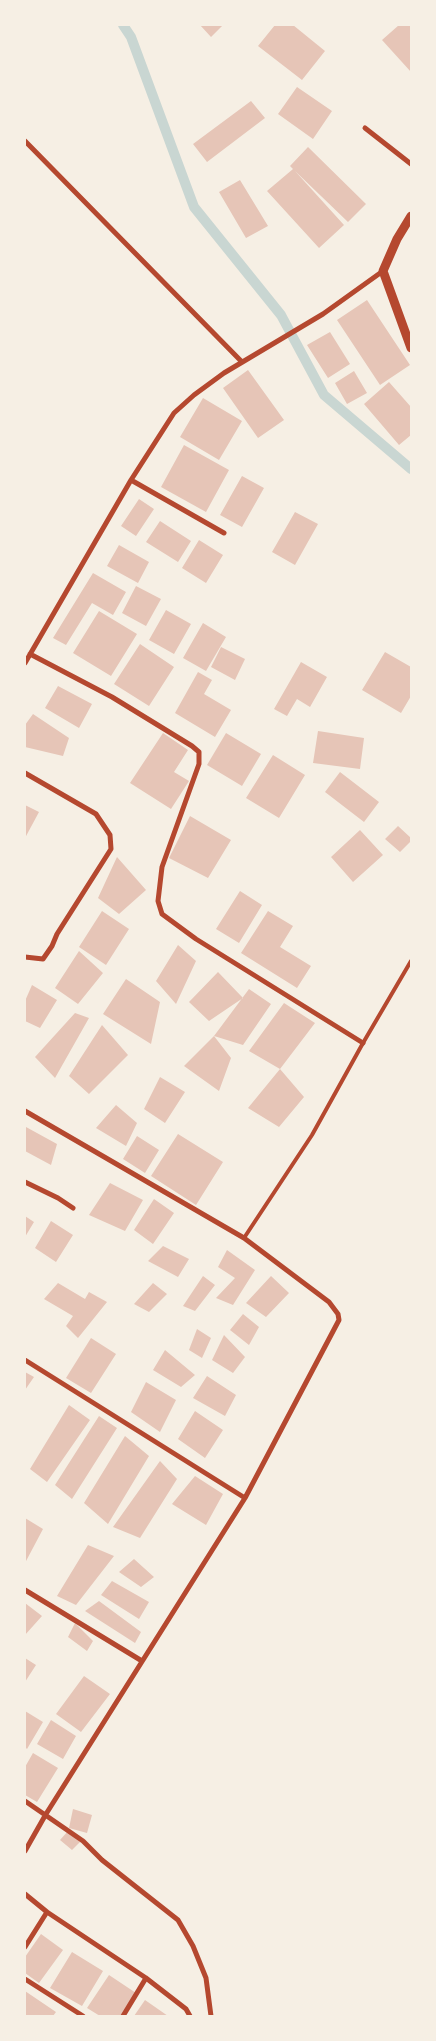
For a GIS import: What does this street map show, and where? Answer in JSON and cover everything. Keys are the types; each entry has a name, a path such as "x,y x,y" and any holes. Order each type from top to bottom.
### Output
{"street":[{"path":"365,128 411,164"},
{"path":"25,141 242,362"},
{"path":"25,662 131,480 174,413 194,395 242,362 323,314 383,271 397,239 411,216"},
{"path":"383,271 411,348"},
{"path":"131,480 224,533"},
{"path":"30,654 112,697 199,752 200,764 162,867 158,901 162,914 196,939 363,1043"},
{"path":"25,773 96,814 110,835 111,849 43,959 25,957"},
{"path":"25,1111 244,1238 329,1302 338,1314 339,1320 245,1498 46,1814 25,1851"},
{"path":"25,1182 58,1198 73,1208"},
{"path":"25,1360 245,1498"},
{"path":"25,1590 142,1661"},
{"path":"25,1801 83,1841 102,1860 178,1920 193,1946 206,1978 210,2016"},
{"path":"25,1894 47,1912 146,1978 186,2009 190,2016"},
{"path":"25,1947 47,1912"},
{"path":"123,2016 146,1978"},
{"path":"25,1979 83,2016"}],"lane":[{"path":"244,1238 312,1135 411,961"}],"building":[{"path":"200,25 223,25 211,37"},
{"path":"275,25 293,25 325,51 302,80 258,46"},
{"path":"399,25 411,25 411,72 382,40"},
{"path":"297,87 332,111 313,139 278,114"},
{"path":"251,101 265,118 207,162 193,144"},
{"path":"308,147 366,204 348,222 295,171 344,225 319,248 267,191 293,169 290,166"},
{"path":"240,180 268,226 246,238 219,192"},
{"path":"367,300 410,365 380,385 337,320"},
{"path":"330,332 350,364 328,378 307,345"},
{"path":"248,370 284,420 258,438 223,388"},
{"path":"354,371 367,393 347,404 335,383"},
{"path":"389,382 411,407 411,435 399,445 364,404"},
{"path":"203,398 242,421 219,460 180,437"},
{"path":"184,445 229,470 206,512 161,487"},
{"path":"242,476 264,488 242,527 220,515"},
{"path":"139,499 154,509 136,536 121,526"},
{"path":"295,512 318,524 295,565 272,552"},
{"path":"160,521 191,541 178,562 146,542"},
{"path":"199,540 223,555 206,583 182,568"},
{"path":"119,545 149,562 138,583 107,566"},
{"path":"93,573 126,592 113,615 92,603 66,645 53,638"},
{"path":"136,586 161,599 146,626 122,613"},
{"path":"166,610 191,624 174,654 149,640"},
{"path":"99,611 137,634 111,676 73,653"},
{"path":"203,623 226,637 206,671 183,658"},
{"path":"140,644 174,667 149,706 114,684"},
{"path":"221,647 245,659 235,680 211,667"},
{"path":"385,652 411,667 411,696 401,713 362,690"},
{"path":"301,662 327,677 310,707 297,699 287,716 274,709"},
{"path":"198,672 212,680 204,694 231,710 215,737 175,713"},
{"path":"58,686 92,704 79,728 45,708"},
{"path":"33,714 69,738 63,756 25,747 25,725"},
{"path":"318,731 364,738 360,769 313,763"},
{"path":"163,733 188,750 174,772 189,781 171,809 130,783"},
{"path":"226,733 261,754 242,786 207,765"},
{"path":"273,755 305,775 279,818 246,798"},
{"path":"340,772 379,802 364,822 325,792"},
{"path":"25,805 39,812 25,838"},
{"path":"190,816 231,840 208,878 169,858"},
{"path":"398,826 411,838 411,841 400,852 385,839"},
{"path":"360,830 383,855 353,882 331,857"},
{"path":"117,857 146,890 119,914 98,898"},
{"path":"240,891 262,905 239,943 216,929"},
{"path":"102,911 129,929 106,965 79,947"},
{"path":"268,911 293,926 280,947 311,966 297,988 241,953"},
{"path":"178,945 196,961 176,1004 156,981"},
{"path":"79,951 103,973 78,1004 55,988"},
{"path":"218,972 243,998 209,1021 189,1002"},
{"path":"126,979 160,1002 151,1044 103,1014"},
{"path":"32,985 57,1000 40,1028 25,1021 25,1001"},
{"path":"249,989 271,1004 243,1045 214,1036"},
{"path":"284,1003 315,1023 280,1069 249,1051"},
{"path":"75,1013 89,1018 55,1078 35,1057"},
{"path":"102,1025 128,1055 89,1094 69,1076"},
{"path":"214,1036 231,1058 219,1091 184,1066"},
{"path":"280,1069 304,1097 279,1127 248,1108"},
{"path":"160,1077 185,1092 165,1123 144,1109"},
{"path":"116,1105 137,1123 126,1146 96,1128"},
{"path":"26,1127 57,1144 51,1165 25,1151"},
{"path":"178,1134 223,1162 196,1205 151,1176"},
{"path":"137,1136 159,1150 145,1173 123,1159"},
{"path":"110,1183 143,1200 125,1231 89,1215"},
{"path":"154,1199 174,1213 153,1244 134,1230"},
{"path":"25,1216 34,1222 25,1237"},
{"path":"51,1221 73,1235 56,1262 35,1248"},
{"path":"163,1246 189,1259 178,1277 148,1261"},
{"path":"227,1250 255,1270 233,1305 216,1298 235,1278 218,1267"},
{"path":"203,1276 215,1285 195,1311 183,1306"},
{"path":"271,1276 289,1293 266,1317 246,1303"},
{"path":"58,1283 85,1299 89,1292 107,1302 78,1338 66,1326 73,1316 44,1299"},
{"path":"153,1283 167,1294 149,1312 134,1304"},
{"path":"243,1314 259,1327 249,1345 230,1330"},
{"path":"197,1329 211,1338 202,1358 189,1350"},
{"path":"224,1335 245,1357 233,1373 212,1360"},
{"path":"91,1338 116,1354 91,1393 66,1378"},
{"path":"165,1350 195,1375 181,1387 153,1370"},
{"path":"25,1372 34,1377 25,1390"},
{"path":"207,1376 236,1395 225,1416 193,1398"},
{"path":"146,1382 176,1400 160,1432 131,1412"},
{"path":"69,1405 90,1420 47,1482 30,1469"},
{"path":"195,1411 223,1430 205,1458 178,1439"},
{"path":"99,1416 117,1428 72,1499 55,1485"},
{"path":"125,1436 149,1456 108,1524 84,1503"},
{"path":"160,1461 177,1479 140,1538 113,1527"},
{"path":"195,1476 223,1494 206,1525 172,1504"},
{"path":"25,1518 43,1529 25,1563"},
{"path":"88,1545 114,1556 76,1605 57,1596"},
{"path":"134,1559 154,1577 141,1587 119,1572"},
{"path":"112,1581 149,1602 139,1619 101,1595"},
{"path":"99,1601 141,1632 135,1643 85,1611"},
{"path":"25,1603 42,1616 25,1635"},
{"path":"75,1623 93,1641 87,1651 68,1637"},
{"path":"25,1658 36,1665 25,1682"},
{"path":"84,1676 110,1694 81,1732 56,1714"},
{"path":"25,1711 43,1722 27,1749 25,1747"},
{"path":"51,1720 76,1736 63,1759 37,1744"},
{"path":"33,1753 58,1768 37,1802 25,1795 25,1767"},
{"path":"73,1809 92,1815 87,1833 69,1828"},
{"path":"68,1831 80,1842 72,1850 60,1840"},
{"path":"41,1934 63,1950 39,1983 25,1973 25,1957"},
{"path":"72,1952 103,1971 82,2006 50,1988"},
{"path":"109,1975 136,1993 121,2016 100,2016 87,2008"},
{"path":"25,1991 56,2012 53,2016 25,2016"},
{"path":"145,2000 168,2016 134,2016"}],"waterway":[{"path":"123,25 131,37 194,207 281,315 324,395 411,469"}]}
